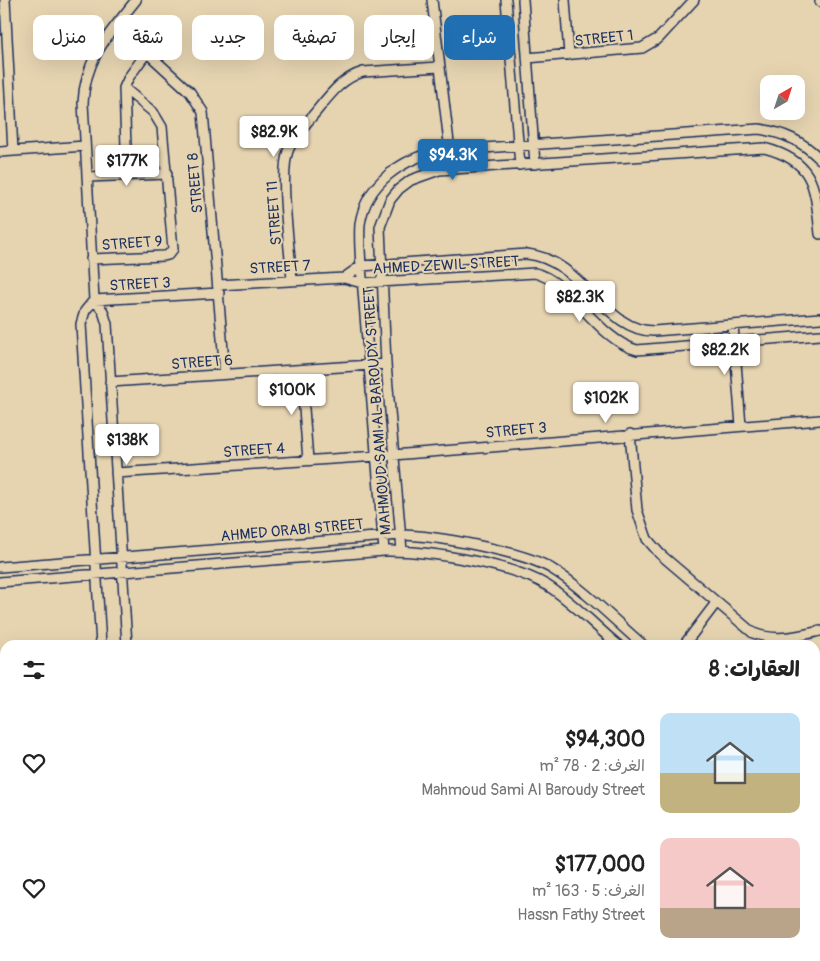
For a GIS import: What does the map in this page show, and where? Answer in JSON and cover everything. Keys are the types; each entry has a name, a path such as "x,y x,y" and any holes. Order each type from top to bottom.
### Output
{"street":[{"path":"5,0 13,151"},
{"path":"125,15 136,0"},
{"path":"432,0 450,151"},
{"path":"506,0 520,165"},
{"path":"523,0 535,164"},
{"path":"565,0 570,55"},
{"name":"STREET 1","path":"527,58 632,50 651,44 666,31 694,0"},
{"path":"114,29 94,57 87,72 83,103 94,300 100,307 106,320 127,640"},
{"path":"127,176 124,88 129,77 141,60"},
{"name":"STREET 8","path":"156,60 196,98 203,112 226,374"},
{"name":"STREET 11","path":"292,280 285,171 288,152 297,135 339,84 354,75 363,72 439,67"},
{"name":"STREET 9","path":"91,259 164,256 171,253 173,246 160,121 153,112 124,88"},
{"name":"MAHMOUD SAMI AL BAROUDY STREET","path":"384,551 360,266 360,224 365,208 382,180 409,160 424,154 759,129 777,132 793,138 808,148 820,160"},
{"path":"0,152 85,146"},
{"name":"MAHMOUD SAMI AL BAROUDY STREET","path":"402,551 386,364 380,265 380,227 383,213 390,200 411,180 439,170 764,148 780,152 793,159 804,168 812,180 816,193 820,234"},
{"path":"87,177 167,174"},
{"name":"AHMED ZEWIL STREET","path":"344,278 360,266 536,255 546,258 566,269 621,320 636,330 654,331 820,318"},
{"name":"AHMED ZEWIL STREET","path":"344,278 362,283 535,274 551,281 614,339 629,348 646,350 820,335"},
{"name":"STREET 7","path":"218,289 292,280 344,278"},
{"name":"STREET 3","path":"94,300 218,289"},
{"path":"94,300 85,311 81,324 101,640"},
{"path":"733,325 741,426"},
{"name":"STREET 6","path":"110,382 386,364"},
{"path":"300,370 308,460"},
{"name":"STREET 3","path":"394,455 630,434 820,420"},
{"path":"630,434 637,510 642,530 653,547 744,627 762,636 782,638 820,631"},
{"name":"STREET 4","path":"116,473 394,455"},
{"name":"AHMED ORABI STREET","path":"0,567 383,536 428,537 520,556 542,563 561,574 637,640"},
{"name":"AHMED ORABI STREET","path":"0,582 402,551 470,562 528,576 558,594 612,640"},
{"path":"688,640 716,603"}]}
